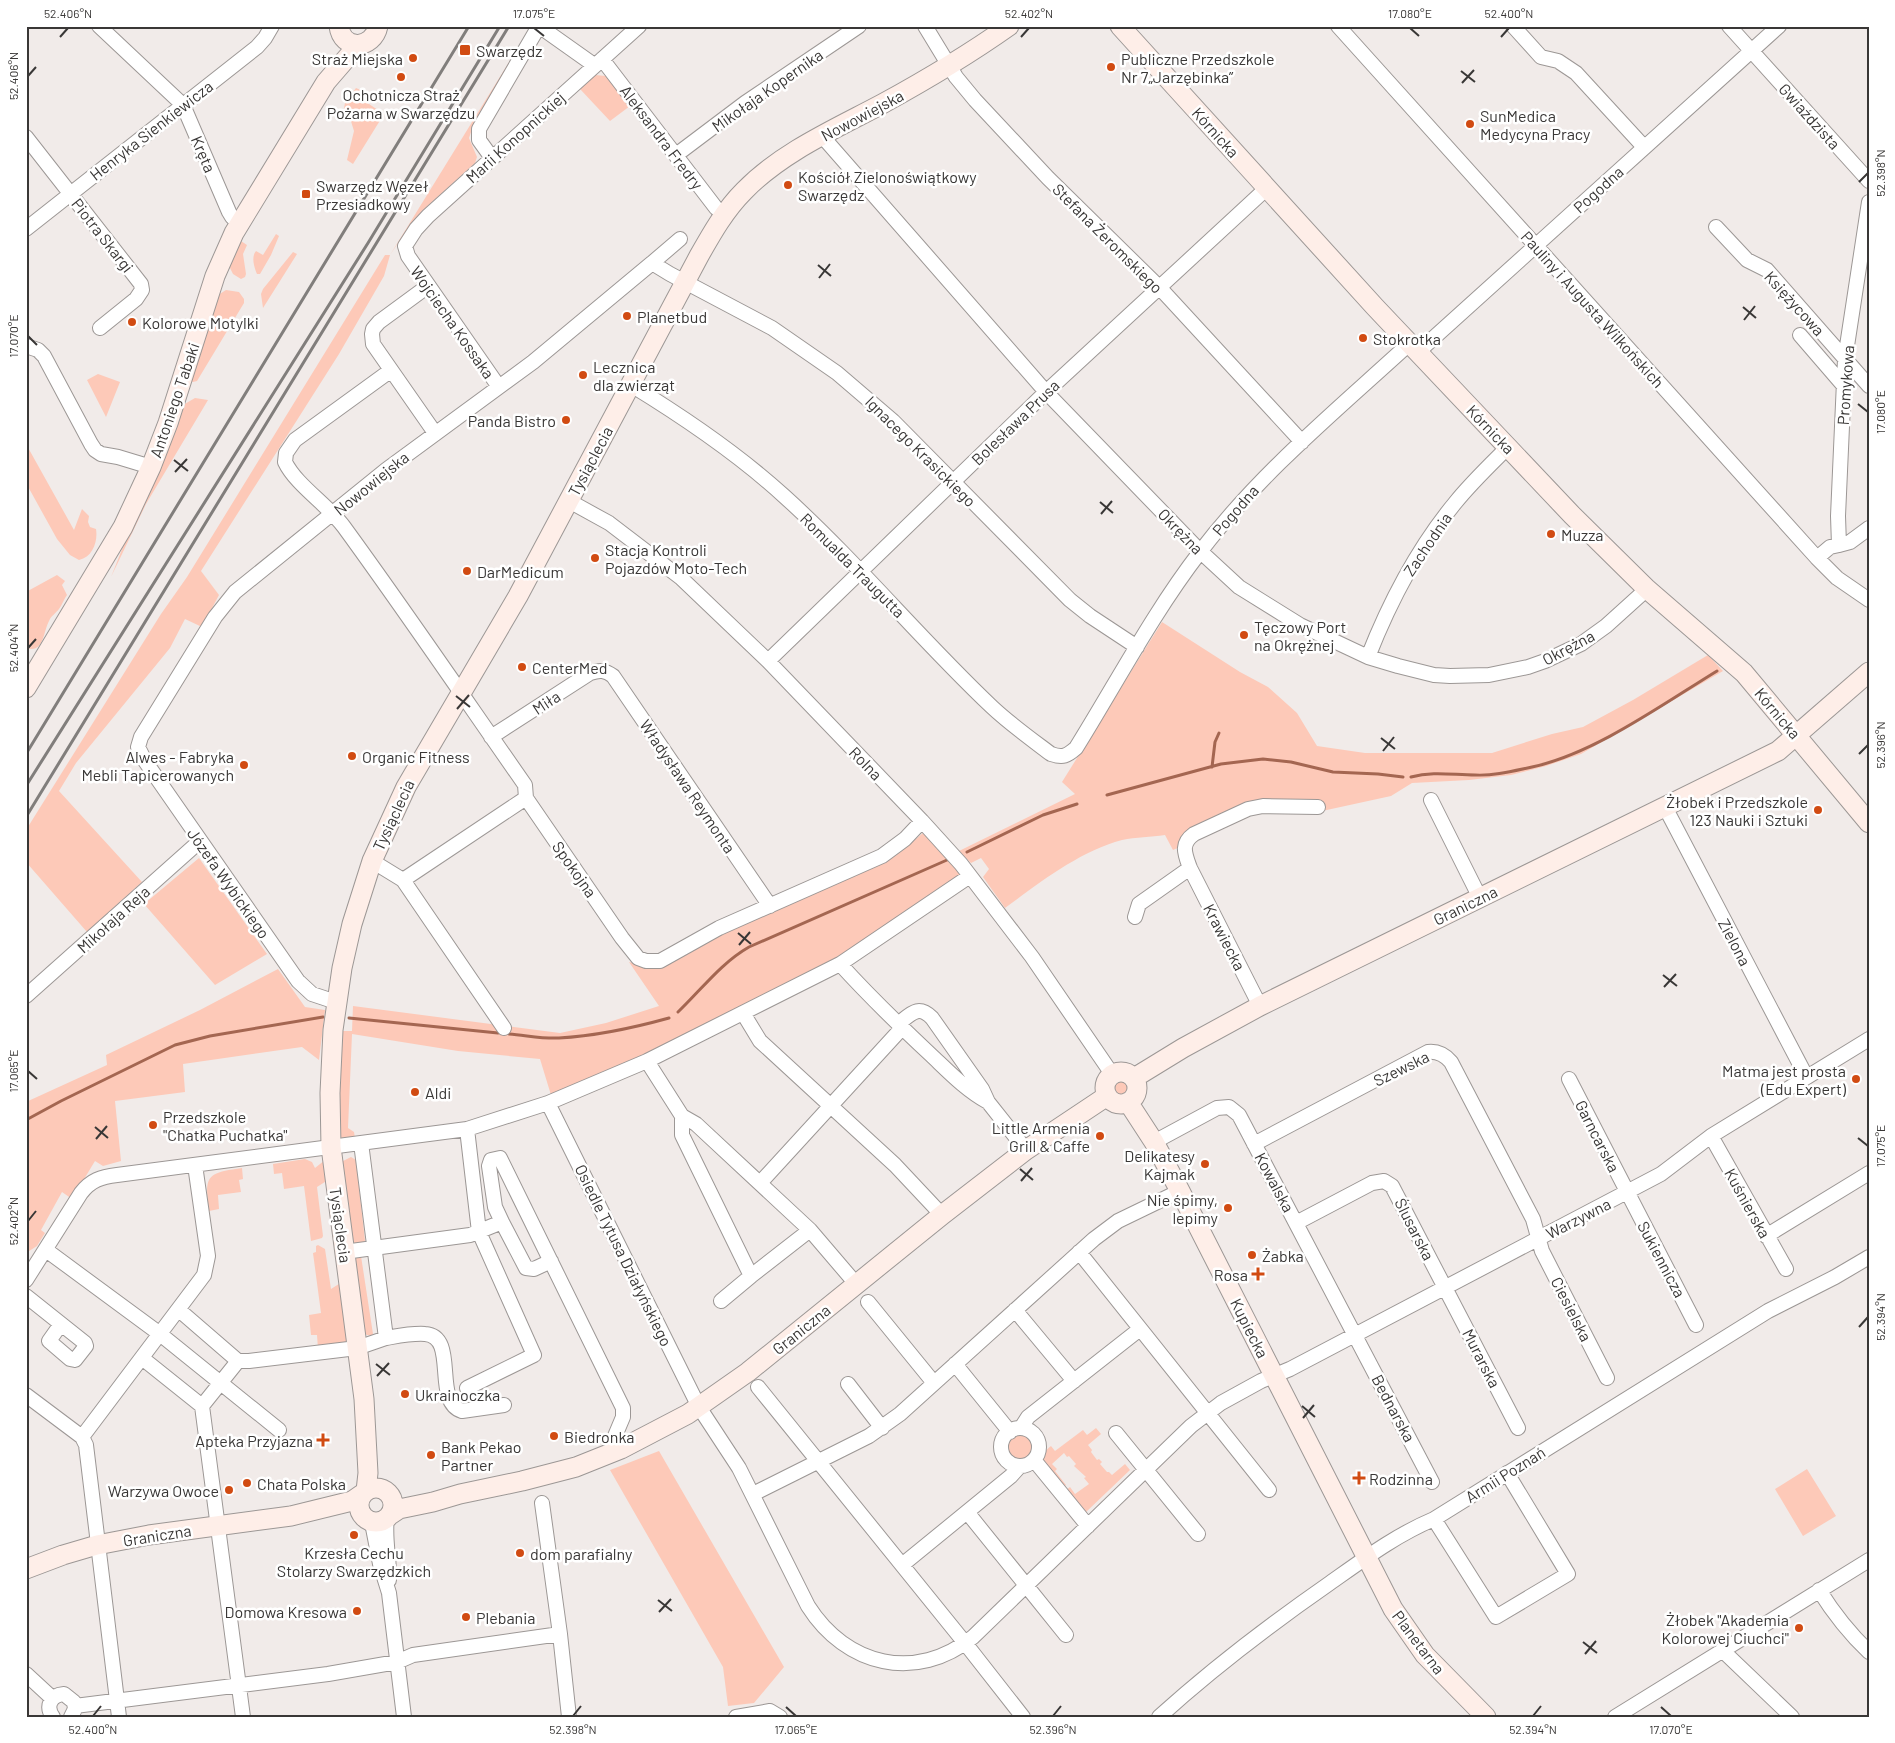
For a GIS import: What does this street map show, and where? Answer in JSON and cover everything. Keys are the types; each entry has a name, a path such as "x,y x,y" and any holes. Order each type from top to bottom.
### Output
{"street":[{"name":"Kręta","path":"99,26 183,105 229,212 232,217 240,222"},
{"name":"Henryka Sienkiewicza","path":"26,229 256,47 265,38 272,26"},
{"name":"Antoniego Tabaki","path":"26,688 122,526 151,467 171,415 215,276 240,222 326,82 358,45 373,38 378,26"},
{"path":"492,158 479,140 479,130 539,26"},
{"name":"Aleksandra Fredry","path":"539,26 598,62 676,155 716,208 724,214"},
{"name":"Marii Konopnickiej","path":"408,256 406,246 416,229 428,216 639,26"},
{"name":"Mikołaja Kopernika","path":"676,155 745,103 859,26"},
{"name":"Stefana Żeromskiego","path":"925,26 962,85 1001,129 1159,287 1302,442"},
{"name":"Nowowiejska","path":"724,214 744,191 768,170 822,136 949,66 1008,26"},
{"name":"Kórnicka","path":"1120,26 1414,348 1508,447 1647,589 1737,666 1869,823"},
{"name":"Pauliny i Augusta Wilkońskich","path":"1338,26 1817,558 1837,578 1869,600"},
{"path":"1513,26 1542,57 1558,61 1576,73 1644,147"},
{"name":"Gwiaździsta","path":"1729,26 1869,181"},
{"name":"Pogodna","path":"1064,757 1076,748 1137,647 1200,551 1256,486 1302,442 1535,245 1779,26"},
{"name":"Antoniego Tabaki","path":"326,82 338,29"},
{"path":"338,29 347,41 358,45"},
{"name":"Okrężna","path":"822,136 1046,392 1200,551 1239,587 1320,635 1368,657 1434,675 1471,676 1506,672 1545,661 1581,644 1606,626 1647,589"},
{"name":"Piotra Skargi","path":"26,137 138,279 141,287 136,299 100,328"},
{"name":"Bolesława Prusa","path":"768,661 1046,392 1267,188"},
{"name":"Promykowa","path":"1839,545 1840,464 1845,359 1869,202"},
{"name":"Tysiąclecia","path":"375,1492 372,1430 364,1400 331,1147 330,1064 336,1002 352,924 372,861 406,786 514,604 685,282 724,214"},
{"name":"Księżycowa","path":"1716,226 1747,260 1767,270 1869,386"},
{"name":"Nowowiejska","path":"138,746 146,728 223,606 235,592 386,470 560,340 680,239"},
{"name":"Wojciecha Kossaka","path":"408,256 498,387"},
{"path":"652,263 685,282"},
{"name":"Ignacego Krasickiego","path":"685,282 772,328 837,373 893,421 1070,600 1090,616 1137,647"},
{"path":"428,286 379,322 373,329 371,339 390,370 435,433"},
{"name":"Księżycowa","path":"1800,335 1844,386"},
{"path":"26,346 38,350 44,356 95,450 101,454 151,467"},
{"name":"Spokojna","path":"390,370 298,437 286,453 285,462 288,468 334,513 408,615 524,786 526,798 633,953 646,961 660,961 668,958 719,928 882,856 905,839 922,821"},
{"name":"Romualda Traugutta","path":"630,385 692,424 755,471 802,512 993,708 1051,754 1064,757"},
{"name":"Zachodnia","path":"1368,657 1382,621 1398,590 1436,528 1456,502 1508,447"},
{"name":"Rolna","path":"570,501 609,523 688,585 768,661 946,846 1032,957 1112,1074"},
{"path":"1817,558 1830,547 1850,542 1869,528"},
{"name":"Miła","path":"491,738 590,673 603,670"},
{"name":"Władysława Reymonta","path":"603,670 613,676 770,906"},
{"name":"Graniczna","path":"1134,1078 1216,1029 1260,1006 1778,751 1869,672"},
{"name":"Józefa Wybickiego","path":"138,746 145,761 298,981 312,994 336,1002"},
{"path":"403,880 526,798"},
{"path":"1431,800 1480,898"},
{"name":"Krawiecka","path":"1260,1006 1190,868 1184,852 1185,843 1194,834 1248,809 1263,806 1318,808"},
{"name":"Zielona","path":"1665,807 1806,1076"},
{"name":"Mikołaja Reja","path":"26,996 200,841"},
{"path":"372,861 403,880 504,1028"},
{"path":"1134,917 1139,904 1190,868"},
{"path":"26,1280 81,1193 88,1184 96,1179 467,1129 548,1103 647,1061 840,964 970,876"},
{"path":"840,964 900,1026 973,1094 988,1102"},
{"path":"760,1183 832,1106 900,1026 915,1011 920,1010 928,1013 982,1089 988,1102 1026,1150"},
{"path":"743,1013 760,1041 895,1165 942,1215"},
{"name":"Warzywna","path":"965,1643 1027,1586 1207,1412 1228,1399 1356,1335 1661,1174 1711,1136 1869,1039"},
{"name":"Szewska","path":"1254,1144 1428,1052 1438,1052 1451,1062 1533,1219 1538,1239"},
{"path":"647,1061 682,1116 696,1124 810,1230 857,1285"},
{"path":"1124,1072 1134,1078 1136,1092 1128,1102 1122,1104 1115,1103 1107,1096 1105,1085 1112,1074 1124,1072"},
{"name":"Garncarska","path":"1569,1079 1627,1193"},
{"name":"Graniczna","path":"292,1516 378,1518 400,1509 560,1471 621,1449 654,1433 699,1407 742,1376 1026,1150 1107,1096"},
{"name":"Kupiecka","path":"1128,1102 1154,1142 1180,1191 1365,1558"},
{"name":"Osiedle Tytusa Działyńskiego","path":"548,1103 699,1407 733,1459 808,1606 825,1628 847,1647 860,1654 881,1661 912,1664 943,1656 965,1643"},
{"name":"Kowalska","path":"1154,1142 1217,1108 1225,1106 1231,1108 1239,1115 1356,1335"},
{"path":"682,1116 682,1135 751,1276"},
{"path":"467,1129 479,1232 534,1355 467,1388"},
{"name":"Kuśnierska","path":"1711,1136 1786,1269"},
{"path":"361,1143 386,1338"},
{"path":"551,1261 530,1270 524,1267 495,1207 489,1166 494,1158 502,1160 623,1408 623,1417 615,1436 621,1449"},
{"path":"82,1437 200,1283 204,1275 208,1256 194,1165"},
{"path":"1766,1236 1869,1173"},
{"name":"Ślusarska","path":"1296,1223 1372,1183 1384,1182 1389,1184 1395,1191 1445,1287"},
{"path":"752,1494 882,1428 1079,1252 1118,1221 1180,1191"},
{"name":"Sukiennicza","path":"1627,1193 1696,1325"},
{"path":"344,1252 470,1235 502,1222"},
{"path":"721,1301 810,1230"},
{"name":"Ciesielska","path":"1538,1239 1542,1251 1607,1378"},
{"path":"46,1250 160,1334 279,1430"},
{"path":"1079,1252 1269,1490"},
{"name":"Armii Poznań","path":"1159,1717 1207,1675 1292,1609 1408,1530 1434,1519 1768,1310 1835,1277 1869,1257"},
{"name":"Murarska","path":"1445,1287 1518,1428"},
{"path":"26,1296 61,1324"},
{"path":"868,1302 934,1383"},
{"path":"179,1310 238,1361 357,1348 386,1338 426,1334 434,1337 441,1345 446,1366 448,1397 456,1410 462,1412 504,1405"},
{"path":"1015,1310 1074,1381"},
{"path":"955,1364 1015,1430 1032,1432 1038,1442 1038,1453 1034,1460 1020,1466 1009,1462 1002,1452 1003,1441 1015,1430 1028,1417 1140,1329"},
{"name":"Bednarska","path":"1356,1335 1432,1482"},
{"path":"142,1358 202,1406 243,1717"},
{"path":"202,1406 238,1361"},
{"path":"848,1384 882,1428"},
{"path":"758,1387 1023,1717"},
{"path":"26,1395 82,1437 86,1445 119,1717"},
{"path":"1116,1432 1198,1534"},
{"path":"1034,1460 1088,1526"},
{"path":"902,1565 1011,1476 1020,1466"},
{"path":"1434,1519 1496,1617 1568,1574 1507,1473"},
{"path":"378,1518 358,1507 360,1498 375,1492 391,1497 393,1506 378,1518 373,1528 380,1564 389,1594 404,1717"},
{"name":"Graniczna","path":"26,1570 63,1555 97,1545 136,1537 292,1516 352,1501 375,1492 399,1496 432,1492 460,1494"},
{"path":"542,1503 569,1717"},
{"path":"967,1512 1066,1635"},
{"name":"Planetarna","path":"1365,1558 1393,1609 1416,1643 1449,1681 1486,1717"},
{"path":"1615,1717 1869,1560"},
{"path":"1819,1590 1835,1616 1869,1652"},
{"path":"53,1717 49,1710 50,1702 52,1698 60,1694 68,1696 74,1702 73,1711 116,1701 328,1674 397,1662 414,1655 560,1634"},
{"path":"1722,1650 1790,1716"},
{"path":"26,1674 52,1698"},
{"path":"736,1717 770,1711 780,1717"}],"shaded area":[{"path":"514,54 472,129 469,138 477,157 475,163 421,212 390,255"},
{"path":"595,75 606,76 630,106 610,121 580,89"},
{"path":"356,88 363,91 363,100 384,114 353,164 347,160 354,131 350,118 344,108 345,103"},
{"path":"276,234 279,236 271,255 260,274 257,274 253,262 254,253 256,251 263,255"},
{"path":"238,239 247,245 243,254 246,274 241,279 233,274 229,266"},
{"path":"293,252 297,254 263,308 261,294 263,289"},
{"path":"385,255 390,255 384,276 339,354 201,571 219,595 202,627 185,619 170,648 76,763 59,791 142,882 87,932 26,862 26,830 161,614 187,577"},
{"path":"226,290 239,292 244,299 244,303 197,381 193,382 191,381 218,295"},
{"path":"98,374 120,382 106,417 87,380"},
{"path":"195,398 208,400 146,504 111,577 183,405"},
{"path":"26,444 74,530 82,509 89,516 88,522 90,527 96,529 96,538 94,548 88,556 79,560 70,555 57,539 26,483"},
{"path":"57,575 65,581 62,585 67,595 59,609 50,619 40,645 32,649 26,648 26,592"},
{"path":"1162,622 1240,672 1268,687 1297,713 1317,746 1365,753 1492,753 1552,734 1583,727 1633,700 1708,655 1723,671 1581,754 1546,766 1511,775 1469,780 1412,783 1391,796 1313,813 1257,813 1173,850 1165,835 1122,840 1106,845 1075,860 1046,878 1005,908 983,877 989,869 981,858 971,863 959,851 1075,794 1062,782"},
{"path":"923,833 961,875 835,961 643,1057 551,1095 540,1059 458,1051 352,1034 348,1128 354,1132 355,1138 343,1139 340,1136 338,1031 352,1031 353,1006 560,1033 606,1023 659,1006 629,962 654,968 716,935 866,871 899,853"},
{"path":"199,858 267,954 215,985 144,904"},
{"path":"278,969 305,1007 325,1010 319,1060 302,1047 183,1064 185,1092 115,1101 121,1161 103,1166 95,1161 72,1199 62,1192 41,1230 45,1233 37,1246 26,1253 26,1102 107,1065 106,1055 200,1010"},
{"path":"1120,1078 1127,1081 1130,1088 1127,1095 1120,1098 1113,1095 1110,1088 1113,1081"},
{"path":"351,1157 356,1160 365,1241 361,1245 352,1244 341,1162"},
{"path":"305,1159 312,1162 315,1168 325,1160 328,1180 317,1187 323,1236 311,1241 304,1186 284,1189 282,1173 274,1174 273,1164"},
{"path":"242,1168 243,1179 239,1180 241,1192 218,1195 219,1209 209,1211 207,1190 210,1178 221,1172"},
{"path":"318,1245 325,1249 331,1289 342,1282 347,1344 318,1349 317,1335 311,1335 309,1315 321,1313 313,1253 316,1252 316,1246"},
{"path":"361,1256 373,1334 371,1336 364,1334 353,1259"},
{"path":"1096,1428 1101,1434 1088,1445 1097,1460 1099,1459 1102,1462 1100,1464 1112,1475 1125,1464 1130,1470 1085,1513 1065,1491 1070,1487 1075,1494 1089,1484 1084,1478 1086,1477 1074,1466 1076,1464 1069,1456 1067,1457 1064,1453 1052,1464 1066,1485 1063,1488 1042,1462 1042,1457 1051,1446 1055,1451 1083,1430 1087,1435"},
{"path":"1020,1432 1030,1437 1035,1447 1030,1457 1020,1462 1010,1457 1005,1447 1010,1437"},
{"path":"659,1451 784,1667 754,1703 728,1706 723,1667 610,1470"},
{"path":"1807,1469 1836,1516 1803,1536 1775,1489"}],"waterway":[{"path":"1411,777 1435,774 1496,774 1556,760 1604,740 1717,671"},
{"path":"1212,767 1215,742 1219,733"},
{"path":"1107,795 1221,764 1263,759 1291,762 1333,772 1403,777"},
{"path":"967,852 1043,815 1077,804"},
{"path":"678,1012 720,969 749,947 947,860"},
{"path":"26,1120 175,1045 210,1036 323,1017"},
{"path":"349,1018 498,1033"},
{"path":"509,1034 546,1038 573,1037 614,1031 669,1018"}],"railway":[{"path":"26,754 469,26"},
{"path":"26,786 368,243 500,26"},
{"path":"26,817 509,26"}],"place":[{"name":"Swarzędz","path":"465,50"},
{"name":"Straż Miejska","path":"413,58"},
{"name":"Publiczne Przedszkole Nr 7„Jarzębinka”","path":"1111,67"},
{"name":"Ochotnicza Straż Pożarna w Swarzędzu","path":"401,77"},
{"name":"SunMedica Medycyna Pracy","path":"1470,124"},
{"name":"Kościół Zielonoświątkowy Swarzędz","path":"788,185"},
{"name":"Swarzędz Węzeł Przesiadkowy","path":"306,194"},
{"name":"Planetbud","path":"627,316"},
{"name":"Kolorowe Motylki","path":"132,322"},
{"name":"Stokrotka","path":"1363,338"},
{"name":"Lecznica dla zwierząt","path":"583,375"},
{"name":"Panda Bistro","path":"566,420"},
{"name":"Muzza","path":"1551,534"},
{"name":"Stacja Kontroli Pojazdów Moto-Tech","path":"595,558"},
{"name":"DarMedicum","path":"467,571"},
{"name":"Tęczowy Port na Okrężnej","path":"1244,635"},
{"name":"CenterMed","path":"522,667"},
{"name":"Organic Fitness","path":"352,756"},
{"name":"Alwes - Fabryka Mebli Tapicerowanych","path":"244,765"},
{"name":"Żłobek i Przedszkole 123 Nauki i Sztuki","path":"1818,810"},
{"name":"Matma jest prosta (Edu Expert)","path":"1856,1079"},
{"name":"Aldi","path":"415,1092"},
{"name":"Przedszkole \"Chatka Puchatka\"","path":"153,1125"},
{"name":"Little Armenia Grill & Caffe","path":"1100,1136"},
{"name":"Delikatesy Kajmak","path":"1205,1164"},
{"name":"Nie śpimy, lepimy","path":"1228,1208"},
{"name":"Żabka","path":"1252,1255"},
{"name":"Rosa","path":"1258,1274"},
{"name":"Ukrainoczka","path":"405,1394"},
{"name":"Biedronka","path":"554,1436"},
{"name":"Apteka Przyjazna","path":"323,1440"},
{"name":"Bank Pekao Partner","path":"431,1455"},
{"name":"Rodzinna","path":"1359,1478"},
{"name":"Chata Polska","path":"247,1483"},
{"name":"Warzywa Owoce","path":"229,1490"},
{"name":"Krzesła Cechu Stolarzy Swarzędzkich","path":"354,1535"},
{"name":"dom parafialny","path":"520,1553"},
{"name":"Domowa Kresowa","path":"357,1611"},
{"name":"Plebania","path":"466,1617"},
{"name":"Żłobek \"Akademia Kolorowej Ciuchci\"","path":"1799,1628"}]}
